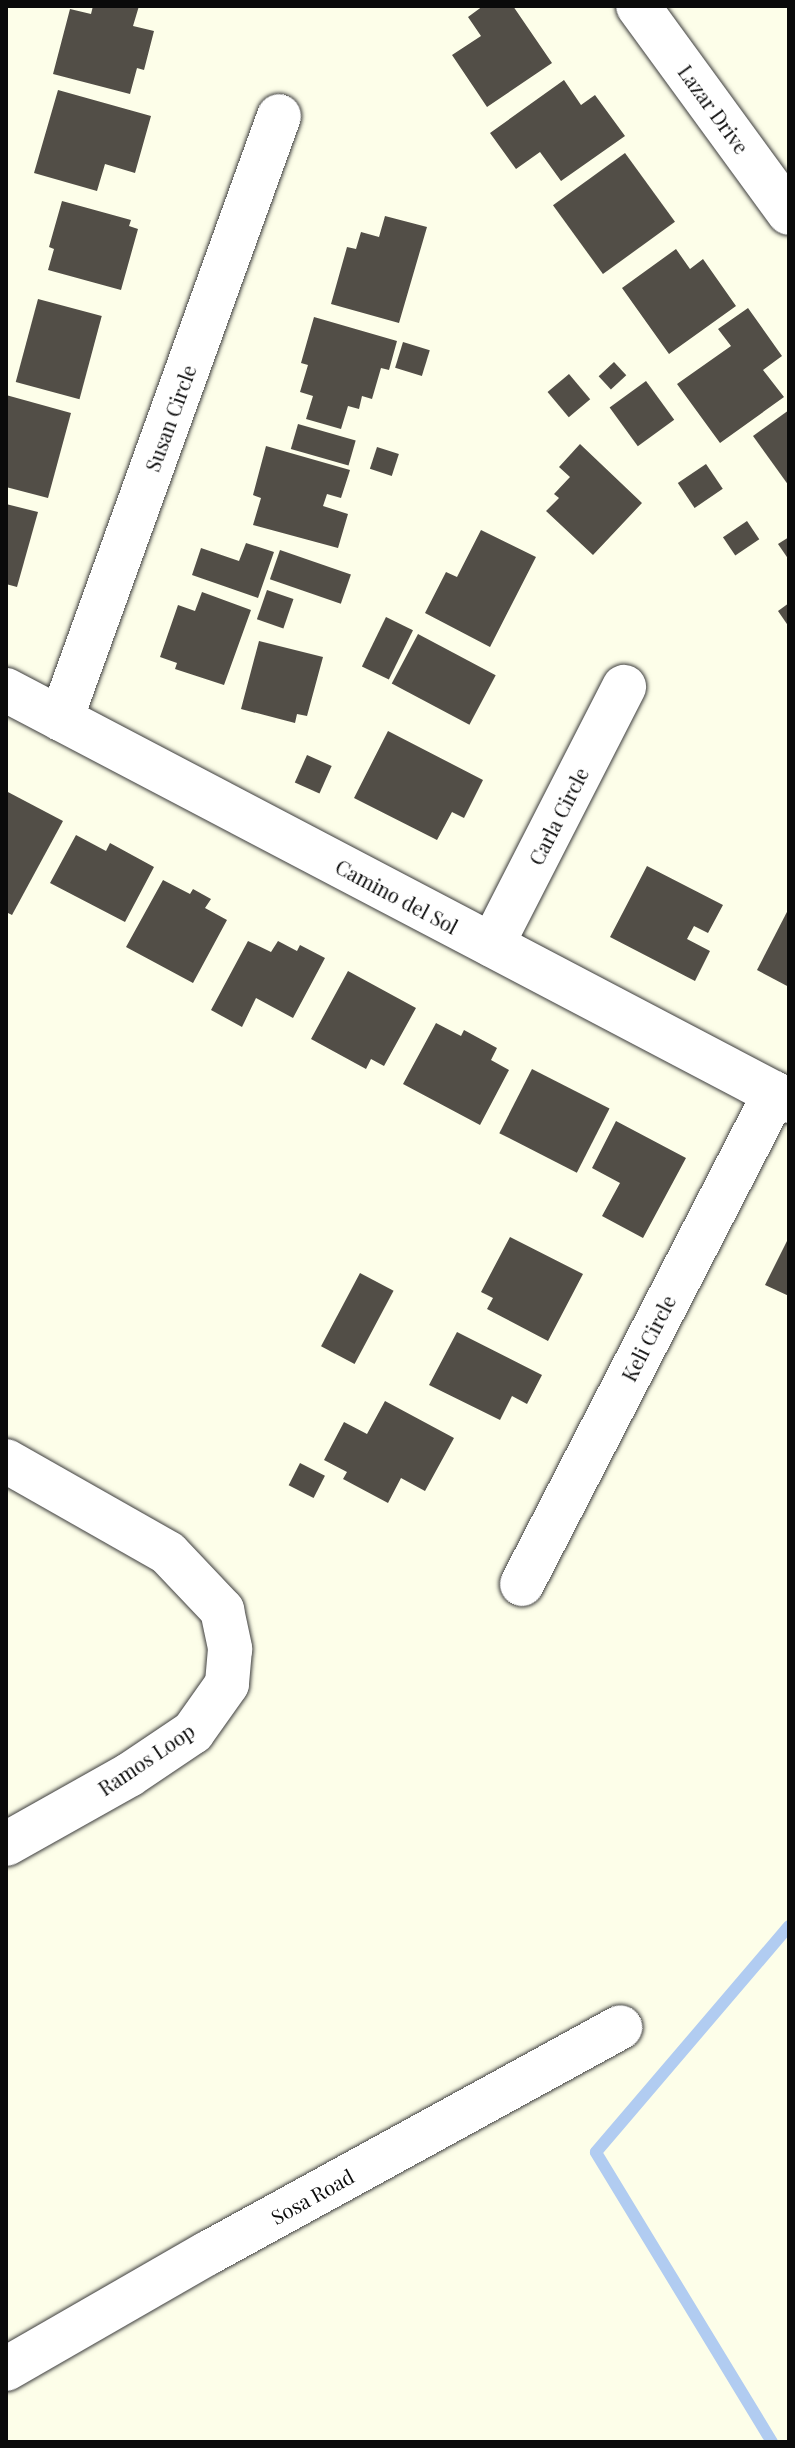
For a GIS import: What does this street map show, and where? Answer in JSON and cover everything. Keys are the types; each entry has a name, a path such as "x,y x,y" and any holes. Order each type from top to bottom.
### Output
{"street":[{"name":"Lazar Drive","path":"638,6 789,213"},
{"name":"Susan Circle","path":"61,719 279,116"},
{"name":"Carla Circle","path":"492,945 624,687"},
{"name":"Camino del Sol","path":"6,690 782,1097"},
{"name":"Keli Circle","path":"522,1584 782,1097"},
{"name":"Ramos Loop","path":"6,1461 168,1553 222,1610 230,1649 227,1684 193,1732 129,1775 6,1844"},
{"name":"Sosa Road","path":"6,2369 208,2253 620,2027"}],"building":[{"path":"93,6 139,6 133,26 154,31 144,70 137,68 130,94 53,74 70,9 91,14"},
{"path":"483,6 513,6 552,63 487,107 452,55 481,36 468,17"},
{"path":"564,80 581,105 595,95 625,136 561,181 540,152 516,169 490,133"},
{"path":"58,90 151,116 135,173 105,164 97,191 34,173"},
{"path":"625,153 675,222 603,274 553,205"},
{"path":"62,201 131,220 129,226 138,229 121,290 48,270 54,249 49,247"},
{"path":"385,216 427,227 399,323 331,304 347,247 356,249 361,232 379,237"},
{"path":"676,249 690,269 703,259 736,306 669,354 622,288"},
{"path":"38,299 102,316 79,399 16,382"},
{"path":"748,308 782,356 763,370 784,397 720,443 677,384 731,346 718,329"},
{"path":"314,317 397,341 389,370 381,368 372,399 362,396 359,409 348,406 341,429 306,419 313,396 300,392 308,365 301,363"},
{"path":"403,342 430,350 422,376 395,368"},
{"path":"614,362 626,375 611,389 599,376"},
{"path":"569,374 590,399 569,417 548,392"},
{"path":"646,381 674,420 638,446 610,407"},
{"path":"6,395 71,413 48,498 6,487"},
{"path":"789,410 789,486 753,436"},
{"path":"298,424 356,441 349,466 291,449"},
{"path":"580,444 642,503 593,555 546,511 559,498 554,494 570,477 559,467"},
{"path":"266,446 350,470 341,498 327,494 323,506 348,514 338,548 253,525 261,498 253,495"},
{"path":"377,447 399,454 392,476 370,469"},
{"path":"706,464 723,489 695,508 678,483"},
{"path":"6,504 38,512 17,587 6,584"},
{"path":"747,521 759,539 735,555 723,537"},
{"path":"481,530 536,557 490,647 425,613 446,572 457,577"},
{"path":"789,537 789,560 778,544"},
{"path":"246,543 274,552 258,598 192,575 201,548 239,561"},
{"path":"280,550 351,574 341,604 270,579"},
{"path":"267,590 293,599 283,628 257,619"},
{"path":"202,592 251,610 224,685 175,669 177,663 160,657 178,605 195,611"},
{"path":"789,603 789,627 778,611"},
{"path":"386,617 413,630 389,680 362,666"},
{"path":"418,634 496,675 469,725 392,683"},
{"path":"259,641 323,657 307,716 297,714 295,723 241,709"},
{"path":"388,731 483,780 464,818 452,812 437,840 354,798"},
{"path":"307,755 332,766 319,793 295,782"},
{"path":"6,791 63,821 12,915 6,912"},
{"path":"76,835 106,851 110,843 154,867 125,922 50,883"},
{"path":"647,866 723,905 708,933 694,926 687,939 710,951 695,981 610,937"},
{"path":"163,880 190,894 193,889 211,899 205,908 227,920 193,983 126,947"},
{"path":"789,908 789,987 757,970"},
{"path":"248,941 271,952 278,941 297,951 300,945 325,958 293,1018 256,998 242,1027 211,1010"},
{"path":"348,971 416,1008 384,1066 371,1059 366,1069 311,1039"},
{"path":"436,1023 461,1036 464,1030 497,1048 491,1060 509,1070 480,1125 403,1084"},
{"path":"532,1069 610,1108 577,1173 499,1133"},
{"path":"616,1121 686,1158 643,1238 602,1216 620,1183 592,1168"},
{"path":"510,1237 583,1274 548,1341 487,1309 493,1298 481,1292"},
{"path":"789,1237 789,1296 765,1285"},
{"path":"360,1273 394,1291 355,1364 321,1346"},
{"path":"457,1332 542,1375 527,1404 512,1396 500,1420 429,1385"},
{"path":"385,1401 454,1438 425,1491 401,1478 388,1503 343,1479 347,1472 324,1460 344,1422 367,1434"},
{"path":"300,1463 325,1476 314,1498 289,1485"}],"waterway":[{"path":"772,2442 596,2152 789,1926"}]}
